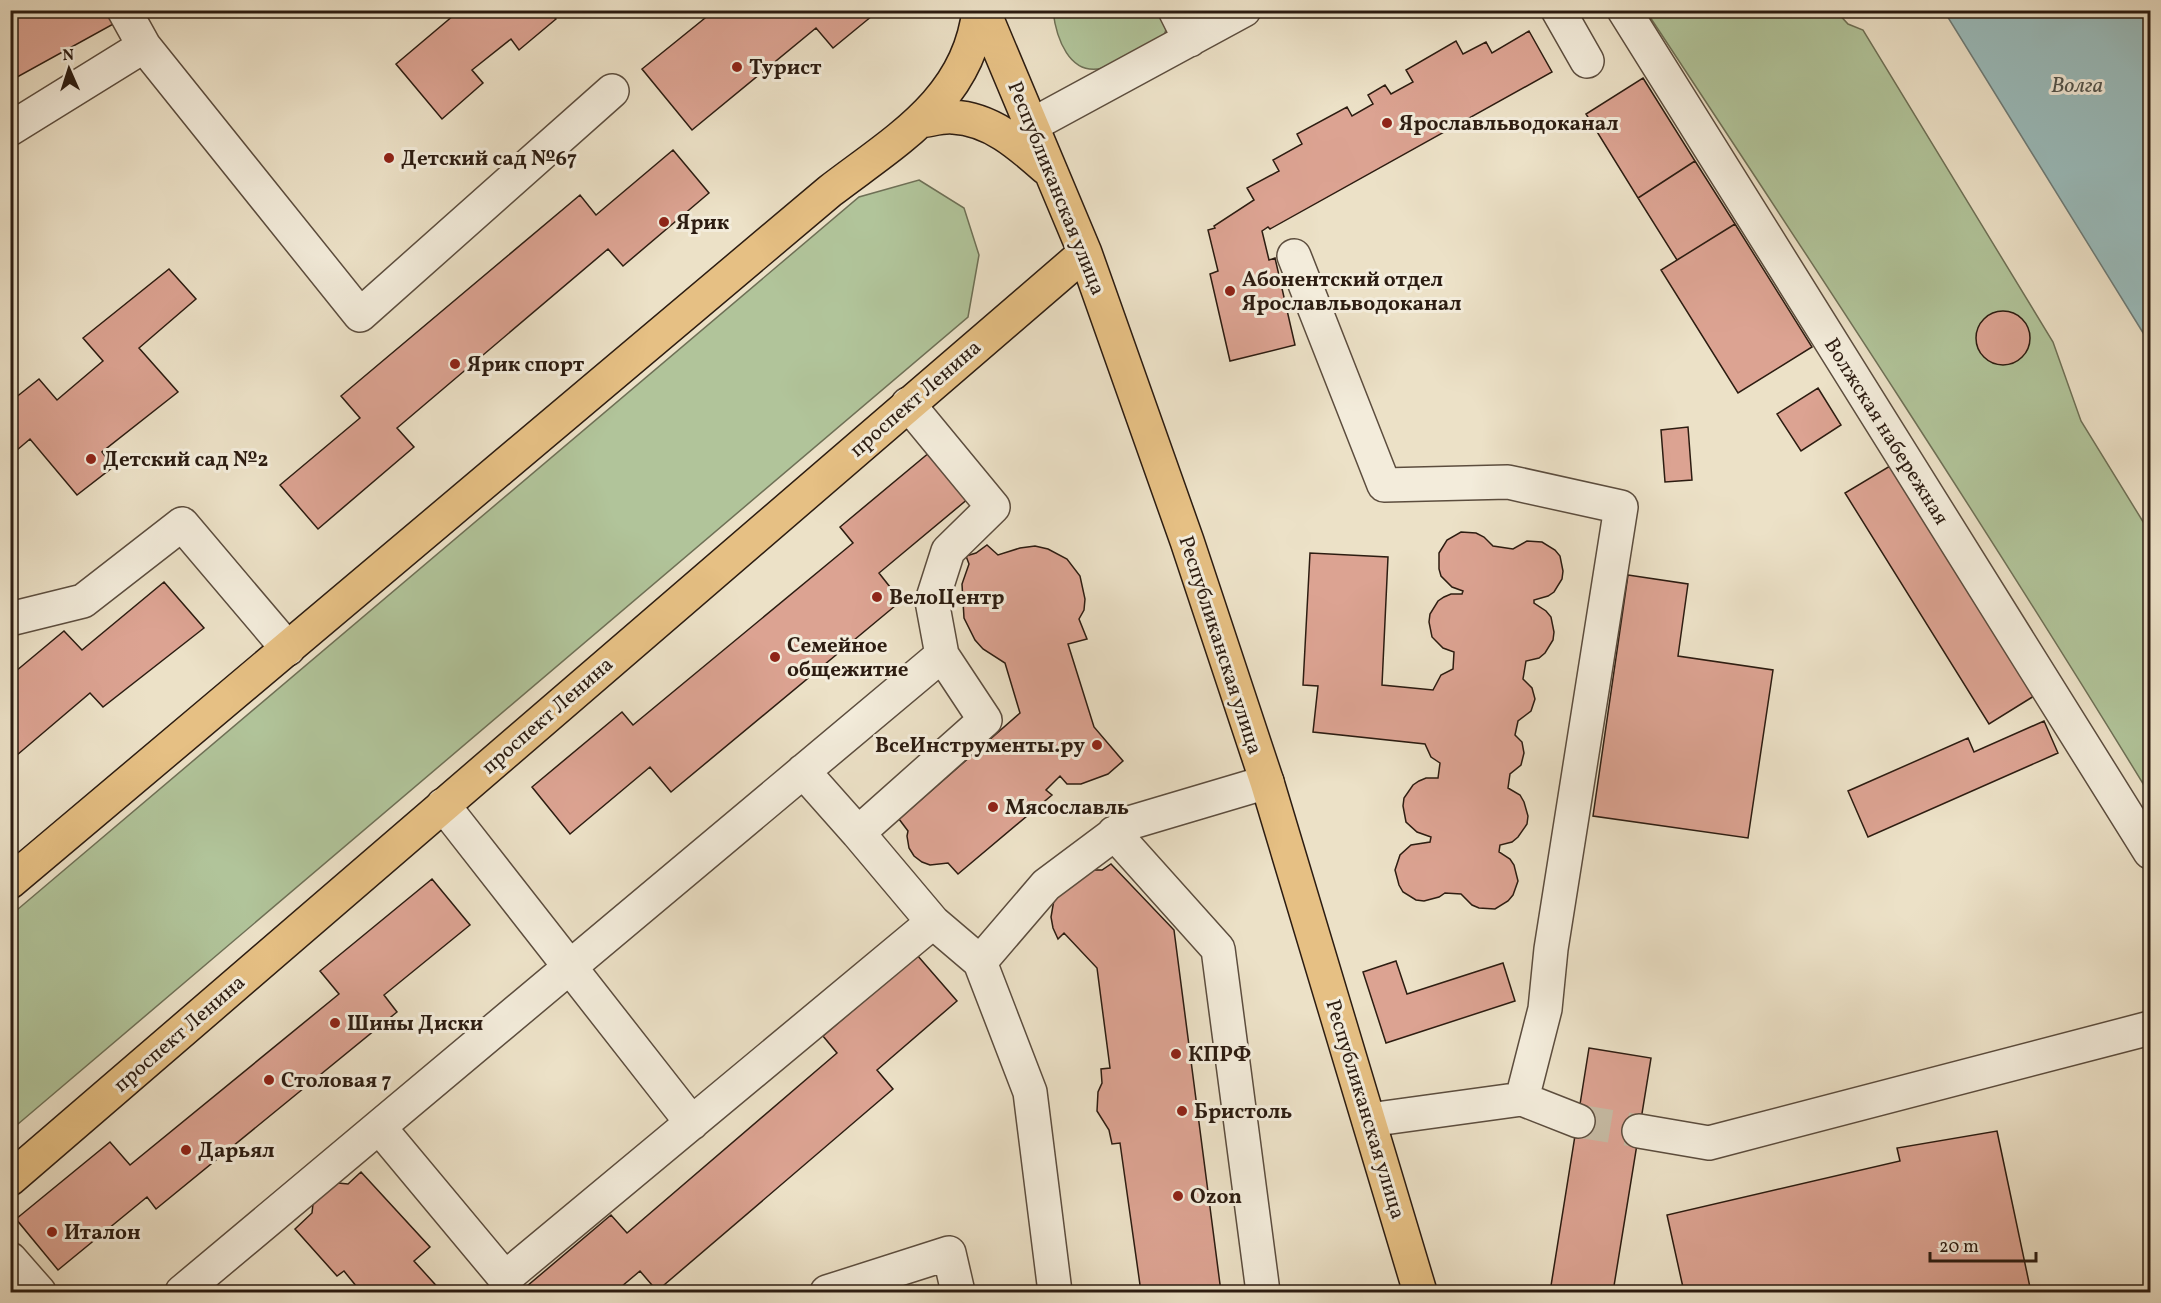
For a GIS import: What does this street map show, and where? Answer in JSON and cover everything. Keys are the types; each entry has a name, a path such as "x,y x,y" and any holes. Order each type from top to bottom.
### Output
{"main road":[{"path":"10,882 830,191 920,121 946,95 965,64 977,31 981,10"},
{"name":"Республиканская улица","path":"981,10 1085,253 1187,541 1267,782 1420,1293"},
{"path":"920,121 952,117 986,124 1016,141 1053,176"},
{"name":"проспект Ленина","path":"10,1179 1085,253"}],"street":[{"path":"124,10 144,46 360,315 612,91"},
{"path":"1175,10 1190,40"},
{"path":"1032,125 1244,10"},
{"path":"1558,10 1587,61"},
{"name":"Волжская набережная","path":"1624,10 2151,852"},
{"path":"10,129 144,46"},
{"path":"1294,256 1384,484 1508,482 1621,507 1551,949 1545,1009 1522,1099"},
{"path":"858,833 985,720 942,655 932,601 948,551 993,507 908,404"},
{"path":"10,619 83,601 182,524 288,649"},
{"path":"182,1293 942,655"},
{"path":"803,771 933,922 981,962 1030,1092 1055,1293"},
{"path":"981,962 1046,885 1129,823 1267,782"},
{"path":"443,805 692,1123"},
{"path":"1114,833 1218,949 1263,1293"},
{"path":"379,1127 505,1278 933,922"},
{"path":"1639,1131 1709,1143 2151,1028"},
{"path":"1369,1120 1522,1099 1578,1122"},
{"path":"827,1293 949,1253"},
{"path":"901,1293 949,1253"},
{"path":"949,1253 958,1293"},
{"path":"10,1259 39,1293"}],"green space":[{"path":"1053,11 1159,11 1167,26 1164,36 1134,54 1109,66 1091,69 1081,67 1066,53 1057,32"},
{"path":"1646,11 1836,11 1848,24 1863,30 2053,342 2081,421 2150,533 2150,795 1838,303"},
{"path":"919,180 964,208 979,255 968,317 11,1130 11,915 859,197"}],"water":[{"name":"Волга","path":"1944,11 2150,11 2150,344"}],"building":[{"path":"10,10 110,10 117,22 10,81"},
{"path":"460,10 548,10 556,19 519,50 511,39 472,70 483,83 442,119 396,64"},
{"path":"715,10 867,10 872,16 833,48 816,28 692,130 642,69"},
{"path":"1529,31 1552,72 1270,229 1268,227 1262,231 1269,260 1275,258 1295,345 1230,361 1210,274 1218,271 1208,230 1215,228 1214,226 1254,200 1247,188 1279,171 1273,160 1302,144 1297,134 1347,107 1352,116 1373,104 1368,95 1385,85 1391,94 1413,82 1406,70 1456,41 1463,54 1486,42 1492,53"},
{"path":"1643,78 1695,161 1638,198 1586,114"},
{"path":"673,150 709,193 623,266 608,249 397,428 414,447 318,529 280,485 360,418 341,396 580,195 596,215"},
{"path":"1695,161 1735,224 1677,260 1638,198"},
{"path":"1735,224 1812,347 1738,393 1661,270"},
{"path":"169,269 196,299 139,348 178,392 102,452 113,467 77,495 30,439 10,456 10,402 39,379 57,400 103,361 83,338"},
{"path":"1998,311 2008,311 2022,319 2028,328 2030,338 2028,348 2022,357 2008,365 1998,365 1981,353 1976,343 1976,333 1988,316"},
{"path":"1818,388 1841,425 1801,451 1777,414"},
{"path":"1688,427 1692,480 1665,482 1661,430"},
{"name":"Семейное общежитие","path":"930,452 969,498 879,573 901,601 671,792 650,767 570,834 532,787 622,712 633,725 853,543 840,527"},
{"path":"1890,466 2034,696 1989,724 1845,493"},
{"path":"1461,532 1476,533 1493,546 1513,549 1527,541 1542,542 1560,556 1563,571 1562,579 1554,592 1534,600 1534,603 1551,617 1553,640 1539,658 1526,661 1523,679 1532,688 1535,699 1531,711 1518,721 1515,735 1522,742 1524,753 1521,765 1510,774 1508,788 1520,795 1524,802 1528,816 1527,824 1512,842 1500,845 1499,852 1510,859 1514,865 1518,881 1513,895 1495,909 1472,905 1461,894 1445,893 1424,901 1416,900 1403,892 1395,870 1400,855 1411,845 1430,842 1431,837 1417,832 1406,822 1404,798 1413,785 1419,781 1426,778 1438,778 1440,763 1431,757 1425,744 1313,732 1318,686 1303,685 1310,553 1388,557 1382,685 1433,690 1441,675 1453,669 1454,652 1443,648 1432,637 1430,614 1438,601 1451,594 1462,594 1463,591 1452,587 1441,576 1439,553 1447,540"},
{"path":"987,545 998,555 1035,546 1048,549 1067,559 1080,576 1085,599 1084,610 1079,619 1087,639 1068,644 1094,727 1123,761 1108,774 1081,784 1067,784 1060,776 1046,790 1052,795 958,874 948,863 930,865 914,856 909,848 908,831 899,819 1020,713 1005,663 983,649 975,640 964,618 962,584 969,564 966,556 976,553"},
{"path":"1628,575 1688,584 1678,656 1773,670 1748,838 1593,816"},
{"path":"164,582 204,628 103,707 90,693 10,761 10,676 64,631 82,650"},
{"path":"2044,721 2058,753 1868,837 1848,791 1968,738 1974,752"},
{"path":"1111,864 1174,930 1221,1292 1141,1292 1120,1143 1112,1144 1109,1130 1097,1111 1098,1092 1102,1083 1101,1069 1110,1068 1097,968 1064,933 1058,939 1051,917 1055,894 1092,870 1102,870"},
{"path":"432,879 470,925 384,995 397,1012 156,1209 147,1197 58,1270 16,1219 110,1142 130,1165 339,994 320,971"},
{"path":"917,955 957,1001 877,1070 893,1089 657,1291 640,1271 615,1292 520,1292 611,1215 627,1233 837,1053 823,1036"},
{"path":"1396,961 1407,994 1503,963 1515,1001 1386,1043 1363,972"},
{"path":"1589,1048 1651,1058 1613,1292 1550,1292"},
{"path":"1997,1131 2031,1292 1684,1292 1667,1215 1900,1161 1897,1148"},
{"path":"361,1172 430,1247 414,1261 442,1292 361,1292 344,1271 337,1276 295,1229 312,1213 313,1204 327,1186 338,1183 348,1184"}],"tunnel":[{"path":"1578,1121 1639,1131"}],"place":[{"name":"Турист","path":"737,67"},
{"name":"Ярославльводоканал","path":"1387,123"},
{"name":"Детский сад №67","path":"389,158"},
{"name":"Ярик","path":"664,222"},
{"name":"Абонентский отдел Ярославльводоканал","path":"1230,291"},
{"name":"Ярик спорт","path":"455,364"},
{"name":"Детский сад №2","path":"91,459"},
{"name":"ВелоЦентр","path":"877,597"},
{"name":"Семейное общежитие","path":"775,657"},
{"name":"ВсеИнструменты.ру","path":"1097,745"},
{"name":"Мясославль","path":"993,807"},
{"name":"Шины Диски","path":"335,1023"},
{"name":"КПРФ","path":"1176,1054"},
{"name":"Столовая 7","path":"269,1080"},
{"name":"Бристоль","path":"1182,1111"},
{"name":"Дарьял","path":"186,1150"},
{"name":"Ozon","path":"1178,1196"},
{"name":"Италон","path":"52,1232"}]}
